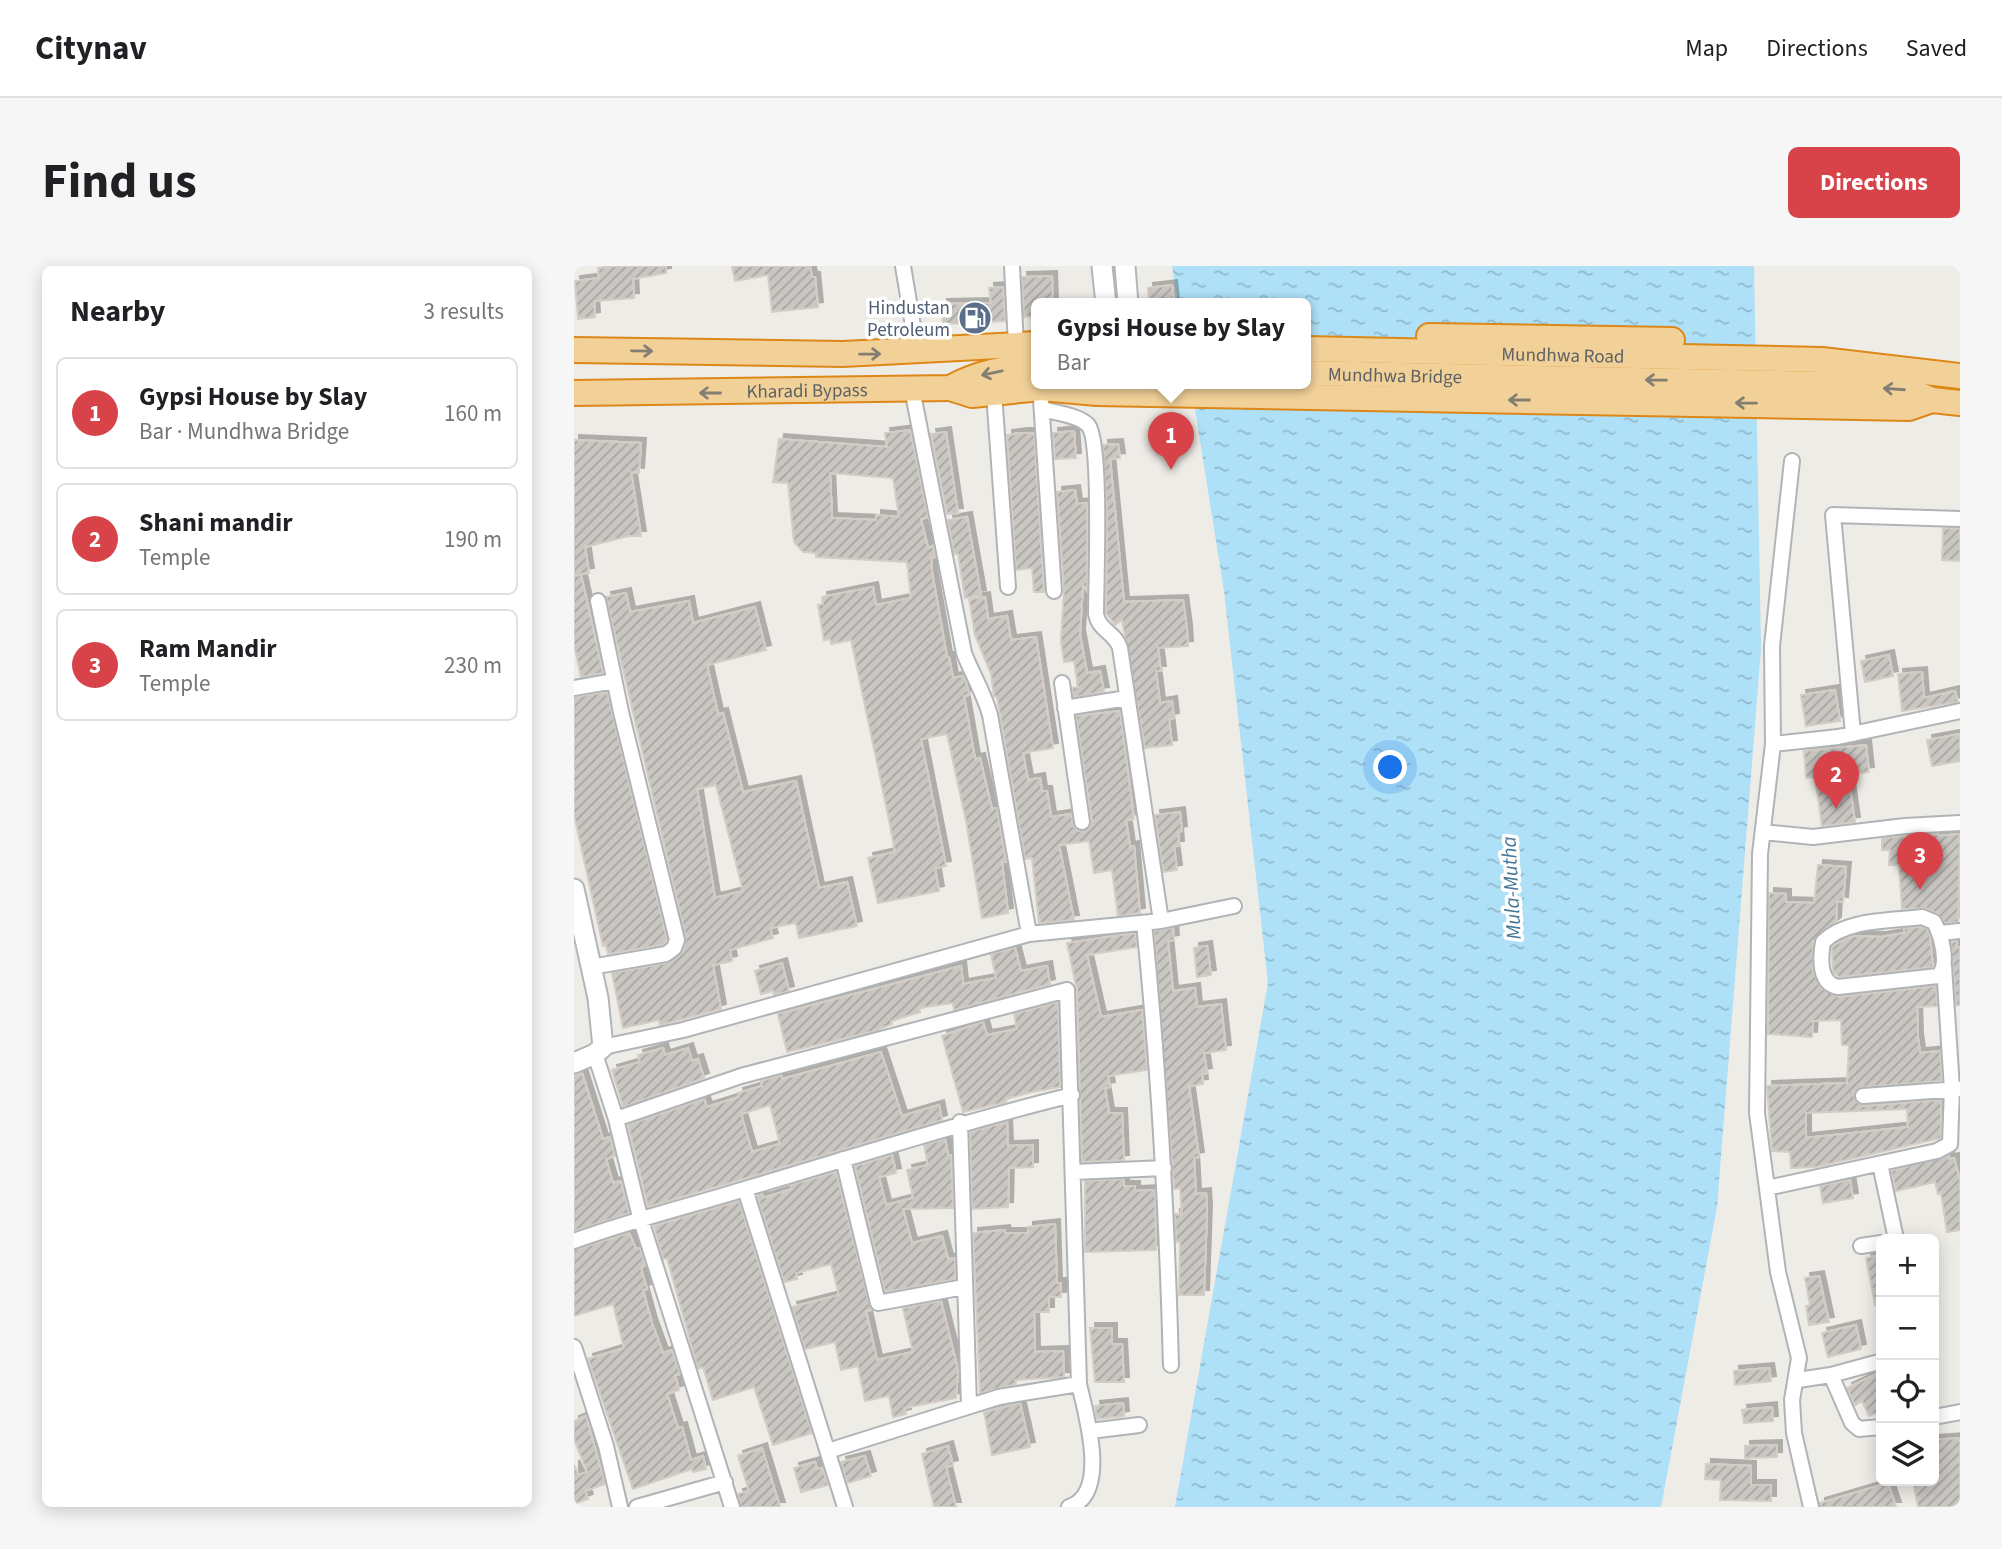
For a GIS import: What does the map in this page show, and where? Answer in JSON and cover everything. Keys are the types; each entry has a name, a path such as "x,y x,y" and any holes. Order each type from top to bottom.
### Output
{"highway":[{"path":"1311,333 1570,337 1821,374"},
{"name":"Kharadi Bypass","path":"574,350 843,355 1026,345"},
{"name":"Mundhwa Road","path":"1311,349 1821,374 1911,391 1932,400 1960,403"},
{"name":"Kharadi Bypass","path":"574,393 950,388 970,377 1022,366 1031,377"},
{"name":"Mundhwa Bridge","path":"1311,373 1821,374"},
{"path":"1311,387 1821,374 1950,374"},
{"path":"950,388 972,395 1031,389"},
{"path":"1051,389 1097,393 1249,389"}],"street":[{"path":"903,266 917,350"},
{"path":"1012,266 1026,345"},
{"path":"1102,266 1105,298"},
{"path":"1125,266 1128,298"},
{"path":"912,389 964,653 970,671 984,691 990,715 1029,934"},
{"path":"1040,389 1054,591"},
{"path":"1041,389 1092,431 1096,459 1096,614 1099,625 1118,640 1161,921"},
{"path":"993,393 1008,587"},
{"path":"1792,461 1772,646 1773,744 1763,832 1757,1113 1778,1272 1799,1358 1798,1380 1793,1400 1794,1433 1811,1507"},
{"path":"1853,734 1833,515 1960,519"},
{"path":"591,967 666,954 674,948 677,940 614,681 598,601"},
{"path":"574,688 614,681"},
{"path":"1062,683 1082,822"},
{"path":"1065,708 1128,698"},
{"path":"1773,744 1853,734 1960,711"},
{"path":"1763,832 1813,837 1905,826 1960,823"},
{"path":"574,889 591,967 599,1050 640,1217 732,1507"},
{"path":"574,1063 599,1050 683,1030 1029,934 1161,921 1234,906"},
{"path":"1767,1188 1943,1149 1950,1144 1956,1089 1944,966 1940,933 1934,922 1922,917 1849,927 1832,932 1822,942 1824,980 1829,986 1931,978 1942,973 1944,966"},
{"path":"1144,923 1164,1168 1171,1365"},
{"path":"1940,933 1960,932"},
{"path":"616,1119 741,1076 1066,990 1072,1095 1079,1384 1090,1431 1090,1491 1077,1504 1069,1507"},
{"path":"1863,1096 1956,1089"},
{"path":"574,1241 640,1217 745,1189 960,1122 1072,1095"},
{"path":"960,1122 969,1406"},
{"path":"843,1159 878,1303 964,1287"},
{"path":"1880,1164 1895,1234"},
{"path":"1074,1172 1164,1168"},
{"path":"745,1189 845,1507"},
{"path":"1861,1247 1876,1244"},
{"path":"574,1347 606,1446 620,1507"},
{"path":"1798,1380 1831,1375 1876,1363"},
{"path":"1831,1375 1852,1423 1859,1429 1876,1427"},
{"path":"828,1451 999,1397 1079,1384"},
{"path":"1939,1416 1960,1412"},
{"path":"1090,1431 1139,1425"},
{"path":"637,1507 725,1482"},
{"path":"1804,1507 1805,1485"}],"water":[{"name":"Mula-Mutha","path":"1172,266 1754,266 1761,649 1717,1207 1661,1507 1175,1507 1268,983 1224,591 1192,389 1311,389 1311,298 1177,298"}],"building":[{"path":"666,266 666,273 633,279 634,298 594,301 595,317 578,319 575,281 599,278 598,268"},
{"path":"732,266 810,266 812,277 815,277 818,307 772,312 768,275 735,281"},
{"path":"1052,276 1053,298 1031,298 1031,316 1024,317 1022,277"},
{"path":"1172,285 1173,298 1149,298 1148,288"},
{"path":"1003,287 1005,321 943,324 942,304 991,303 989,288"},
{"path":"910,430 928,517 921,519 928,548 933,546 935,557 931,558 932,572 947,657 953,678 963,676 966,682 969,695 964,696 975,759 980,758 992,809 997,808 1006,862 1002,862 1008,913 982,918 966,821 947,734 921,739 946,866 935,868 939,891 878,903 868,858 895,852 888,815 851,640 831,644 830,639 824,640 818,605 823,604 822,597 873,587 876,605 911,598 907,562 816,557 816,553 803,552 794,542 788,483 773,482 779,439 887,447 885,433","holes":["830,473 893,478 899,517 876,515 876,520 832,518"]},
{"path":"1074,431 1076,458 1055,459 1053,433"},
{"path":"946,432 958,513 947,514 931,434"},
{"path":"1034,433 1044,592 1034,592 1032,568 1016,570 1007,435"},
{"path":"574,440 641,443 639,473 631,472 641,536 629,536 585,547 589,573 574,575"},
{"path":"1118,444 1120,458 1110,459 1124,602 1183,600 1188,646 1158,648 1161,671 1156,671 1160,703 1172,701 1174,718 1169,719 1172,745 1145,748 1122,620 1115,625 1106,613 1107,514 1103,445"},
{"path":"1075,490 1077,504 1087,503 1087,591 1083,585 1080,634 1087,673 1100,671 1104,692 1074,697 1072,688 1078,687 1074,661 1064,662 1061,641 1064,590 1057,492"},
{"path":"967,517 981,595 965,598 958,554 954,554 948,520"},
{"path":"1943,528 1960,529 1960,561 1942,560"},
{"path":"581,575 603,673 581,677 574,644 574,576"},
{"path":"626,593 630,612 689,601 693,623 755,607 766,650 707,665 718,714 723,713 743,792 796,781 819,888 847,882 857,926 799,938 796,923 770,928 773,938 730,950 732,961 713,965 721,1009 660,1025 659,1020 623,1028 612,973 671,962 683,952 686,938 606,597","holes":["716,785 743,891 715,898 697,789"]},
{"path":"985,597 988,619 1007,616 1011,640 1036,637 1053,748 1023,753 1028,780 1040,778 1042,791 1047,791 1051,817 1071,814 1074,827 1079,831 1088,829 1092,821 1076,716 1120,711 1134,819 1126,820 1130,847 1134,846 1140,913 1118,916 1112,870 1094,873 1089,841 1059,845 1074,920 1039,923 1032,858 1025,859 997,697 994,696 991,674 975,635 969,599"},
{"path":"1889,655 1893,676 1865,682 1861,661"},
{"path":"1922,672 1924,698 1955,691 1958,702 1902,711 1898,674"},
{"path":"1835,690 1840,721 1806,726 1801,695"},
{"path":"607,692 667,939 662,945 608,954 606,945 603,946 574,815 574,697"},
{"path":"1960,734 1960,761 1932,766 1927,740"},
{"path":"1866,745 1869,772 1848,774 1855,822 1822,826 1815,777 1806,778 1804,751"},
{"path":"1180,812 1182,831 1178,832 1179,846 1174,846 1177,870 1163,872 1155,815"},
{"path":"1960,834 1958,922 1945,923 1938,914 1925,908 1902,909 1899,865 1889,865 1890,850 1882,850 1882,838"},
{"path":"1818,865 1846,867 1843,902 1837,901 1836,922 1813,941 1813,971 1821,988 1839,997 1936,986 1937,1006 1917,1007 1918,1038 1920,1053 1940,1051 1942,1081 1862,1087 1854,1092 1855,1101 1864,1106 1941,1100 1941,1138 1816,1167 1791,1168 1790,1152 1772,1151 1767,1086 1847,1083 1849,1045 1842,1045 1841,1020 1813,1021 1812,1037 1768,1034 1769,893 1786,894 1786,902 1814,903","holes":["1907,1109 1908,1127 1806,1138 1806,1113"]},
{"path":"1173,928 1174,940 1168,941 1173,991 1195,988 1197,1007 1221,1004 1226,1050 1204,1053 1207,1073 1202,1074 1203,1084 1189,1086 1199,1157 1194,1158 1196,1194 1206,1193 1204,1295 1179,1295 1180,1242 1176,1242 1175,1214 1182,1215 1180,1188 1174,1189 1154,931"},
{"path":"1904,928 1927,929 1930,937 1933,967 1839,977 1833,972 1832,947 1838,943 1853,936 1881,937 1904,933"},
{"path":"1135,933 1137,947 1087,955 1101,1017 1142,1010 1147,1070 1108,1076 1110,1087 1105,1088 1109,1113 1122,1113 1124,1160 1082,1162 1077,990 1067,943"},
{"path":"1957,941 1957,947 1960,947 1960,1005 1956,1005 1951,942"},
{"path":"1207,946 1211,975 1197,977 1194,948"},
{"path":"1015,948 1021,971 1047,966 1050,984 954,1010 953,1003 919,1008 920,1012 891,1021 892,1024 875,1031 787,1052 778,1014 961,966 963,984 996,978 991,954"},
{"path":"782,963 789,991 774,995 773,991 761,994 755,971"},
{"path":"1058,1002 1060,1087 1032,1092 1006,1099 1006,1102 963,1112 942,1036 983,1022 987,1035 1017,1029 1014,1014"},
{"path":"663,1048 665,1055 688,1048 692,1061 698,1059 704,1078 623,1107 612,1070 640,1062 638,1055"},
{"path":"881,1052 902,1116 939,1105 942,1120 648,1207 628,1125 704,1099 707,1107 762,1086 761,1081 781,1075 782,1079","holes":["770,1105 780,1144 752,1152 741,1114"]},
{"path":"582,1073 603,1139 610,1137 615,1156 606,1159 613,1183 621,1181 629,1213 574,1231 574,1075"},
{"path":"1007,1122 1008,1146 1033,1145 1033,1167 1009,1168 1008,1207 972,1209 970,1132"},
{"path":"945,1139 948,1155 951,1155 953,1208 903,1209 912,1243 942,1236 948,1259 955,1258 955,1279 885,1292 855,1166 892,1155 896,1173 879,1177 886,1205 913,1198 907,1170 928,1165 924,1145"},
{"path":"1949,1155 1949,1159 1954,1158 1960,1180 1960,1230 1947,1232 1941,1193 1938,1194 1935,1182 1896,1191 1891,1171"},
{"path":"836,1172 871,1310 866,1311 877,1360 913,1352 903,1308 941,1301 958,1370 956,1398 904,1408 906,1414 893,1417 889,1396 865,1401 858,1366 841,1370 835,1342 805,1349 792,1307 839,1295 831,1264 796,1273 797,1279 784,1282 757,1195 762,1194 763,1198 792,1189 791,1185"},
{"path":"1124,1179 1124,1186 1135,1186 1135,1191 1155,1190 1156,1250 1085,1252 1085,1181"},
{"path":"1850,1180 1853,1198 1823,1203 1820,1186"},
{"path":"739,1201 812,1433 773,1445 754,1387 713,1400 703,1367 698,1369 667,1258 663,1259 654,1226"},
{"path":"1055,1224 1057,1283 1061,1283 1061,1297 1049,1297 1049,1312 1034,1312 1035,1352 1063,1351 1064,1377 1015,1380 1016,1384 980,1393 973,1233 1005,1230 1005,1233 1028,1233 1028,1227"},
{"path":"629,1233 636,1249 640,1248 645,1265 641,1268 647,1289 643,1290 652,1323 663,1353 672,1350 680,1374 675,1375 679,1390 667,1394 678,1428 682,1427 691,1460 703,1456 706,1469 693,1472 692,1469 633,1489 588,1359 624,1348 613,1304 574,1316 574,1250"},
{"path":"1876,1256 1876,1305 1875,1305 1866,1258"},
{"path":"1819,1276 1829,1322 1809,1325 1806,1306 1810,1305 1805,1278"},
{"path":"1856,1325 1861,1349 1828,1357 1822,1333"},
{"path":"1090,1328 1112,1328 1112,1344 1122,1344 1124,1382 1095,1382"},
{"path":"1769,1368 1771,1381 1735,1385 1734,1371"},
{"path":"1876,1374 1876,1413 1869,1416 1862,1401 1855,1405 1847,1388"},
{"path":"1020,1403 1030,1447 992,1455 984,1412"},
{"path":"1123,1403 1124,1416 1097,1419 1095,1406"},
{"path":"1772,1407 1773,1421 1744,1423 1742,1410"},
{"path":"586,1416 605,1484 585,1491 588,1499 574,1504 574,1465 579,1475 587,1472 574,1439 574,1421"},
{"path":"1960,1438 1960,1507 1918,1507 1914,1486 1939,1486 1939,1440"},
{"path":"1777,1445 1777,1457 1745,1458 1745,1446"},
{"path":"948,1446 953,1465 946,1467 956,1507 934,1507 922,1454"},
{"path":"762,1448 780,1507 741,1507 738,1494 749,1491 738,1456"},
{"path":"865,1456 871,1476 847,1483 841,1462"},
{"path":"815,1462 817,1469 822,1468 828,1485 801,1492 794,1468"},
{"path":"1706,1464 1751,1466 1751,1485 1771,1485 1771,1501 1720,1500 1721,1480 1705,1479"},
{"path":"1878,1486 1889,1486 1896,1507 1820,1507 1820,1503"}],"place":[{"name":"Hindustan Petroleum","path":"975,318"},
{"name":"Gypsi House by Slay","path":"1171,470"},
{"name":"Shani mandir","path":"1836,809"},
{"name":"Ram Mandir","path":"1920,890"}]}
